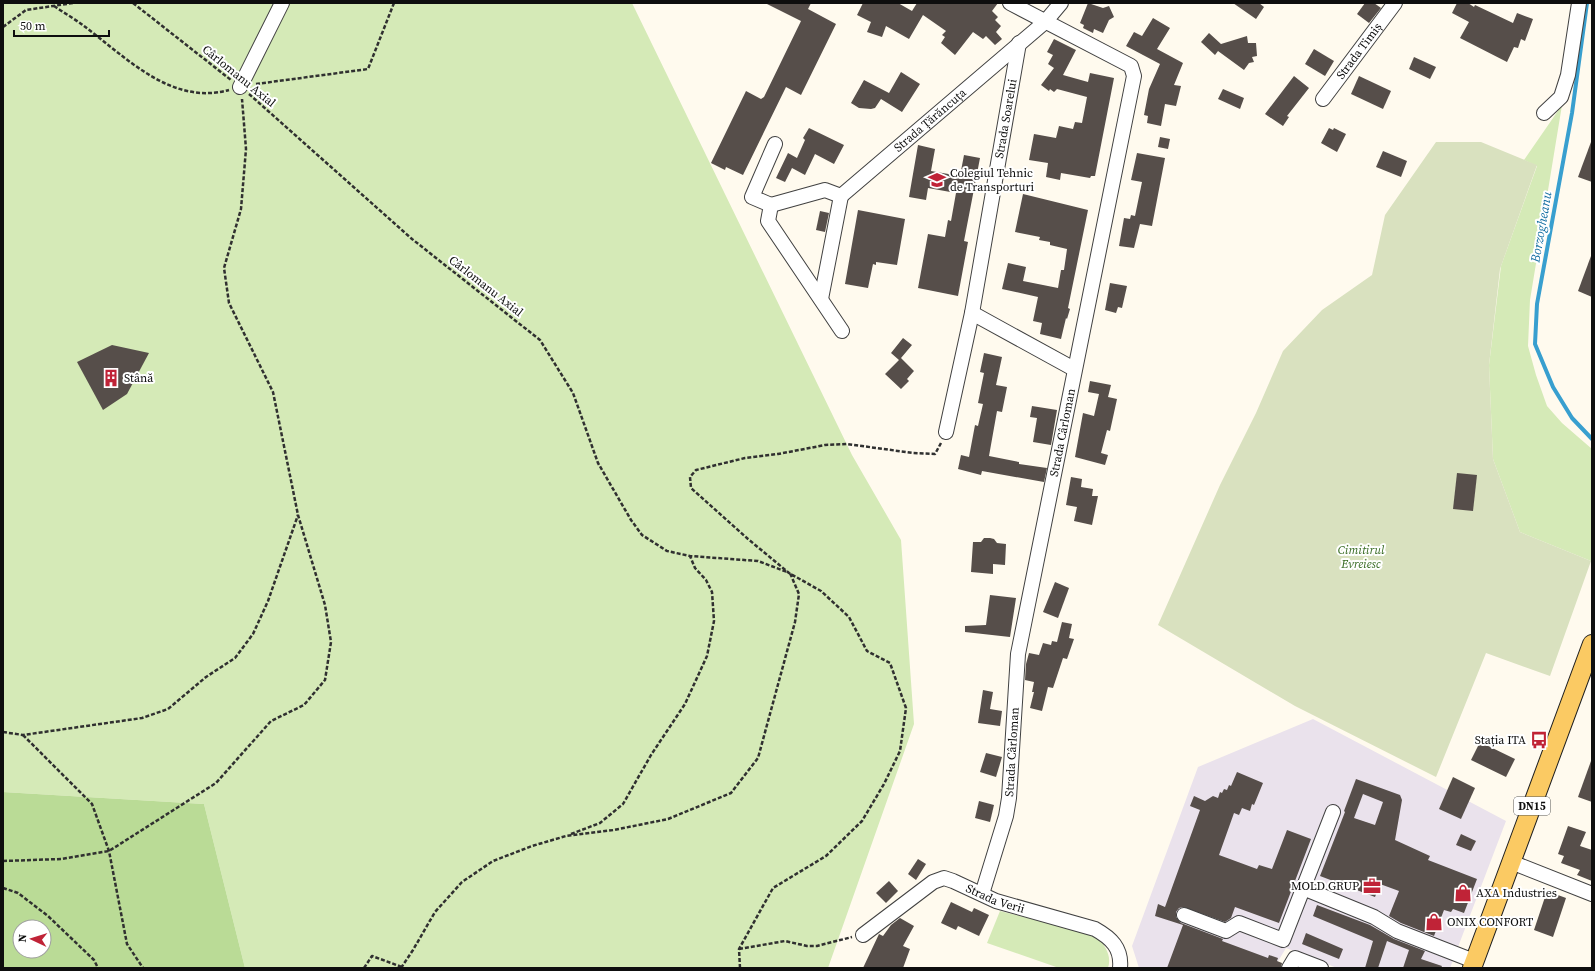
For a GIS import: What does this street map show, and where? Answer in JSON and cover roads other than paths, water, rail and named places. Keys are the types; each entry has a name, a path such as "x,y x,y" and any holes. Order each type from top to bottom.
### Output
{"main road":[{"name":"DN15","path":"1473,964 1592,644"}],"street":[{"path":"240,86 282,3"},
{"path":"1010,3 1045,22"},
{"name":"Strada Țărăncuța","path":"841,196 1045,22 1061,3"},
{"name":"Strada Timiș","path":"1323,98 1395,3"},
{"path":"1544,113 1561,97 1566,82 1579,3"},
{"name":"Strada Cârloman","path":"982,894 1006,816 1010,790 1018,654 1134,76 1131,66 1045,22"},
{"name":"Strada Soarelui","path":"946,432 972,313 1019,43"},
{"path":"775,144 752,197 771,205 825,190 841,196 821,299"},
{"path":"771,205 768,221 842,332"},
{"path":"972,313 1074,369"},
{"path":"1321,968 1292,963 1283,940 1333,812"},
{"path":"1511,862 1592,894"},
{"name":"Strada Verii","path":"863,935 933,882 944,878 996,901 1095,928 1114,943 1120,953 1120,968"},
{"path":"1304,888 1374,917 1397,932 1473,964"},
{"path":"1184,915 1226,931 1239,923 1283,940"}],"waterway":[{"name":"Borzogheanu","path":"1587,3 1572,113 1537,304 1535,344 1553,387 1572,418 1592,439"}],"place":[{"name":"Colegiul Tehnic de Transporturi","path":"937,180"},
{"name":"Stână","path":"111,378"},
{"name":"Stația ITA","path":"1539,740"},
{"name":"MOLD GRUP","path":"1372,886"},
{"name":"AXA Industries","path":"1463,893"},
{"name":"ONIX CONFORT","path":"1434,922"}],"park label":[{"name":"Cimitirul Evreiesc","path":"1361,557"}]}
